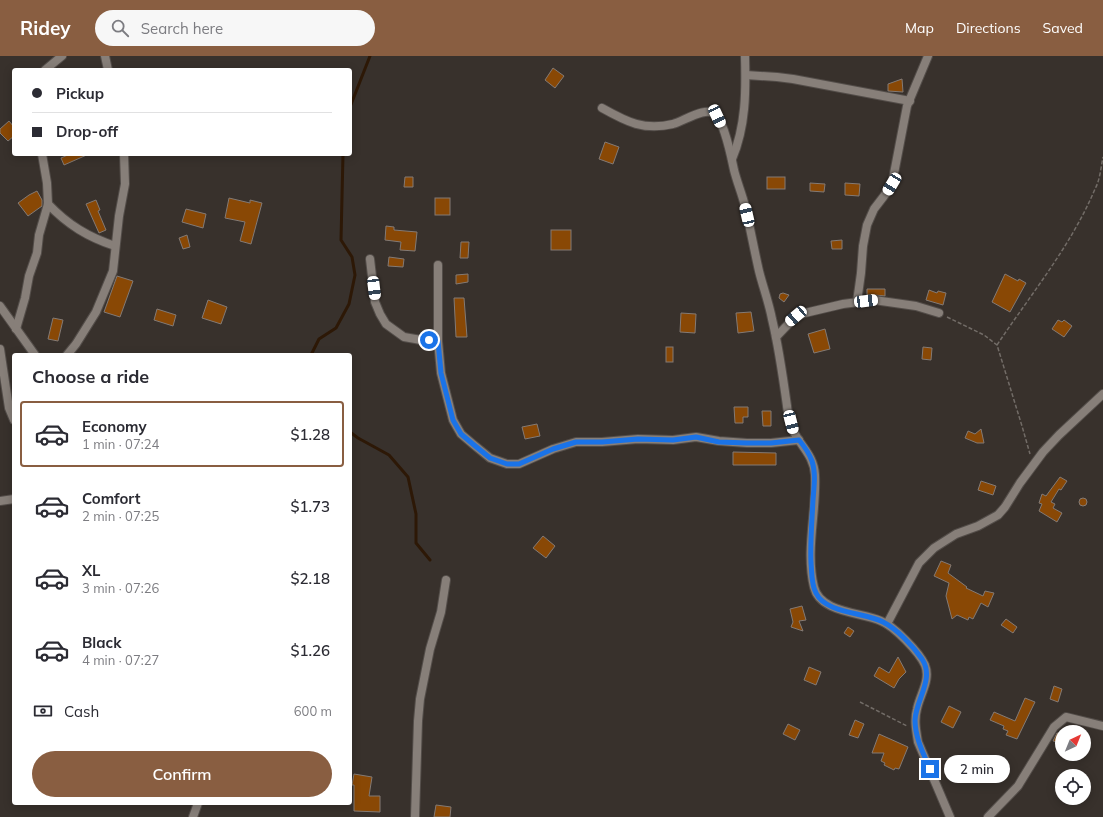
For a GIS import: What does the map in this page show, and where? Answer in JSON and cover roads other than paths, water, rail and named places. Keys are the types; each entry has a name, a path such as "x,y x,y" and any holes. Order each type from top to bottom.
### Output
{"street":[{"path":"47,68 62,56"},
{"path":"105,56 108,68"},
{"path":"732,159 738,145 744,114 746,75 745,56"},
{"path":"857,302 863,246 867,226 874,209 892,184 908,106 928,56"},
{"path":"746,75 793,79 910,101"},
{"path":"602,108 641,126 670,124 705,111 711,111 717,116 732,159 772,318 788,414 793,430 812,461 815,474 810,546 816,593 820,599 831,606 882,621 887,624 896,630 922,659 926,667 927,677 917,708 915,720 916,731 918,742 950,817"},
{"path":"16,329 25,298 29,276 37,253 39,235 48,204 47,183 42,156"},
{"path":"69,353 96,312 113,271 119,216 125,184 124,156"},
{"path":"48,204 59,216 81,231 95,239 115,246"},
{"path":"370,259 375,302 386,324 404,337 438,341"},
{"path":"438,265 438,341 441,373 453,420 461,434 490,458 507,464 519,464 553,449 576,442 602,442 638,439 673,440 696,437 719,442 747,443 771,443 799,440"},
{"path":"776,337 796,316 843,304 874,300 916,306 938,313"},
{"path":"0,306 34,353"},
{"path":"0,350 9,408 12,415"},
{"path":"887,624 920,563 934,548 956,534 978,526 998,515 1043,452 1103,394"},
{"path":"0,501 12,499"},
{"path":"415,817 419,706 430,649 442,612 446,580"},
{"path":"988,817 1018,786 1054,727 1066,716 1103,726"},
{"path":"193,817 197,805"}],"waterway":[{"path":"352,102 370,56"},
{"path":"312,353 319,339 336,328 349,304 355,275 352,257 341,240 343,156"},
{"path":"352,434 389,455 408,477 416,514 416,543 430,560"}]}
